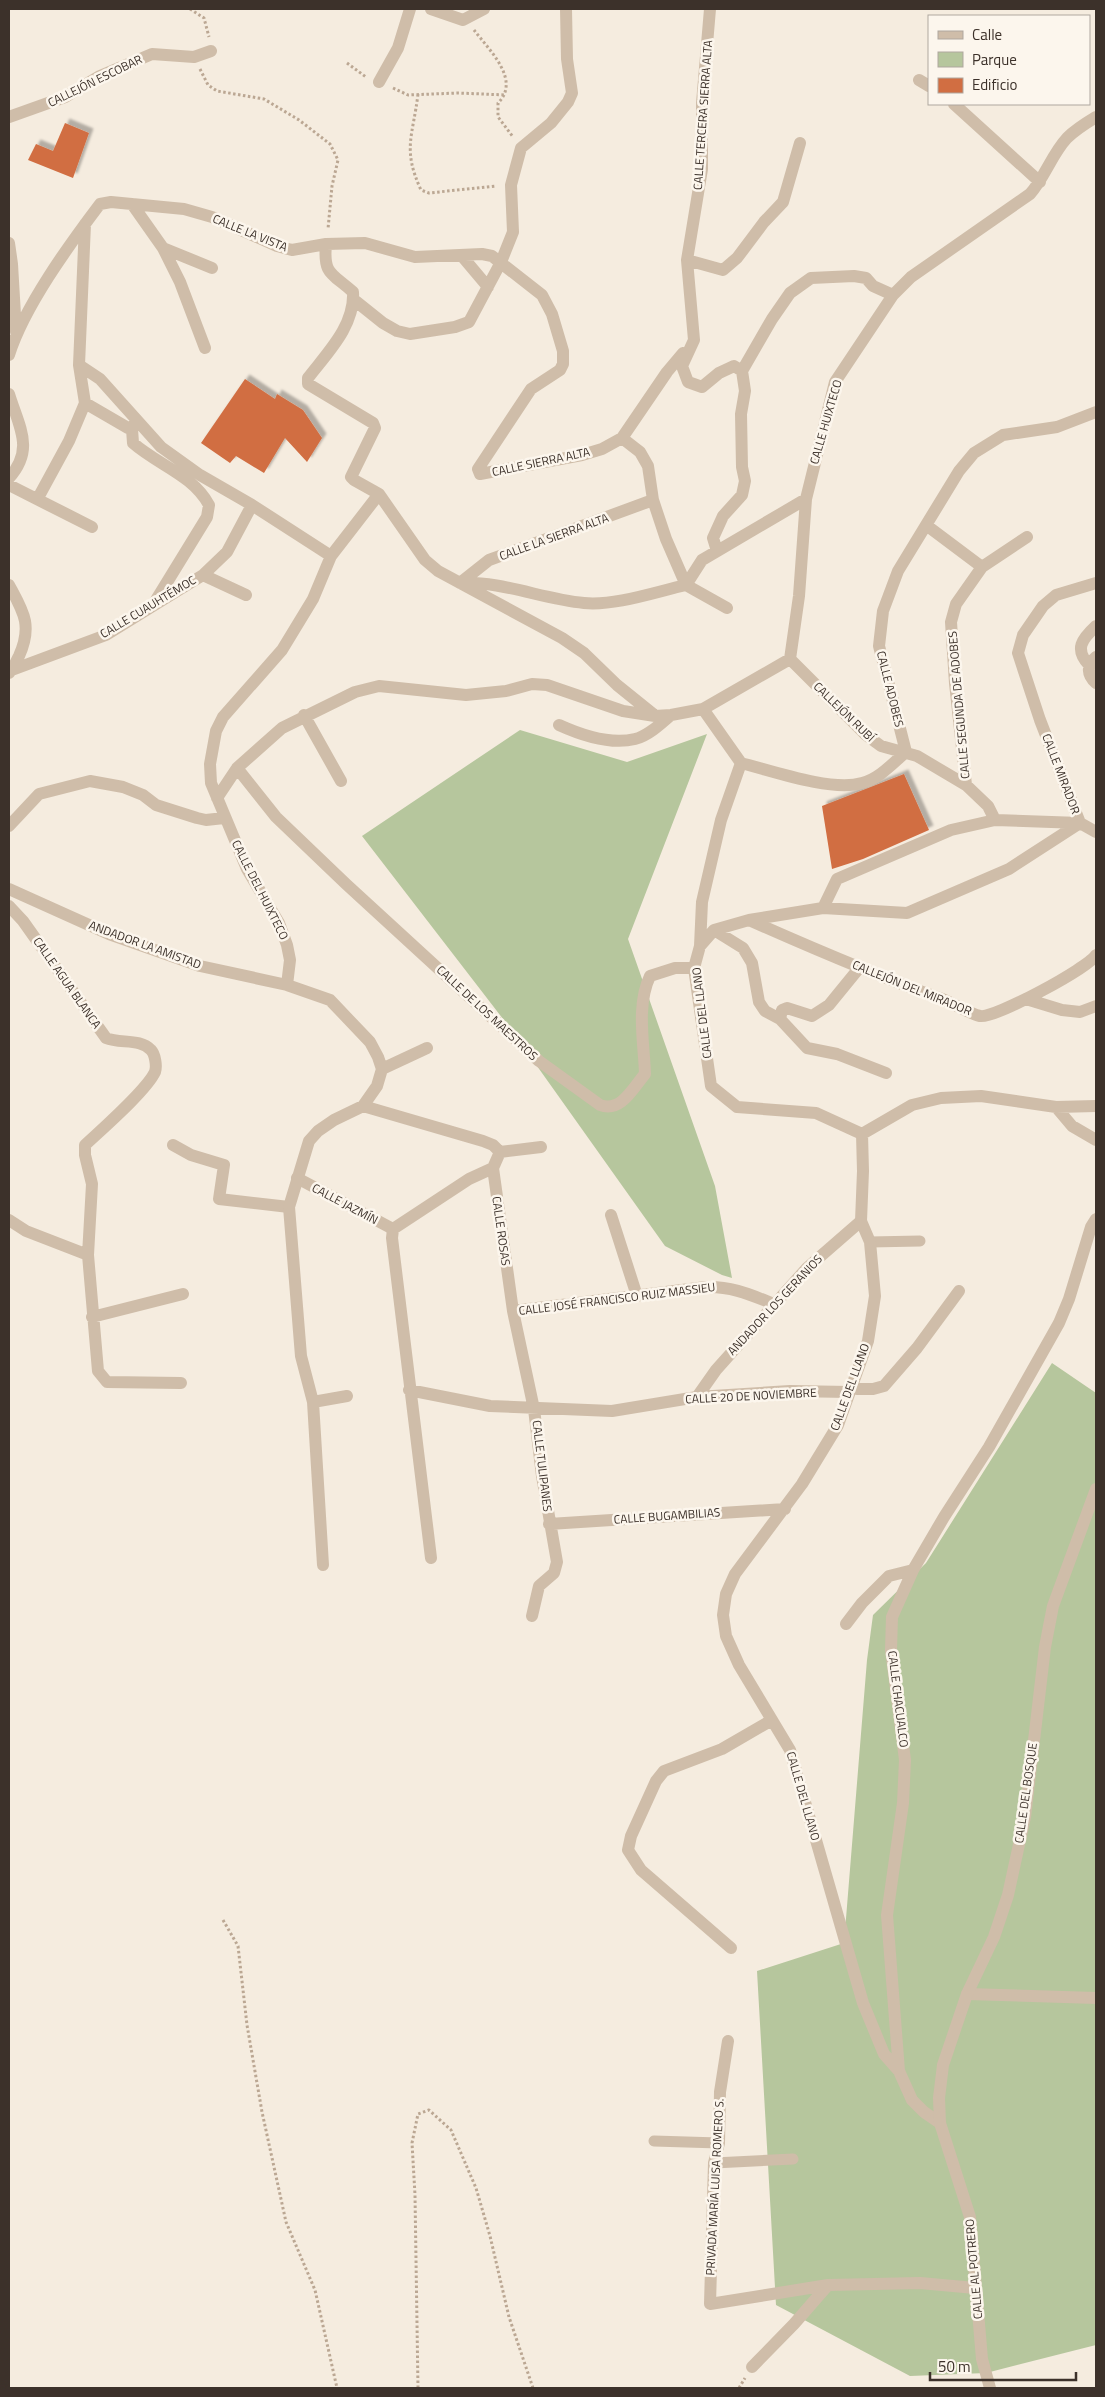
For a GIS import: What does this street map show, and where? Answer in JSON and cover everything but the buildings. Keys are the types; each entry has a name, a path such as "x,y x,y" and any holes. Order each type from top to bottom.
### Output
{"street":[{"path":"378,82 398,48 410,9"},
{"path":"431,9 463,20 484,9"},
{"path":"354,299 383,323 410,334 466,324 475,313 501,262 513,232 511,185 521,148 551,122 568,102 572,93 567,59 566,9"},
{"name":"CALLE TERCERA SIERRA ALTA","path":"710,9 702,103 702,169 687,260 694,340 682,366 688,382 702,387 719,373 734,366 742,371"},
{"name":"CALLEJÓN ESCOBAR","path":"9,118 58,100 100,76 152,54 194,57 211,51"},
{"path":"955,105 1040,182"},
{"name":"CALLE HUIXTECO","path":"790,659 799,596 806,499 835,382 893,295 911,277 1030,194 1040,182 1066,139 1078,127 1096,117"},
{"path":"687,260 723,270 737,258 764,222 783,202 800,143"},
{"name":"CALLE LA VISTA","path":"16,332 85,223 100,204 111,202 184,209 212,216 277,246 292,250 326,244 365,243 415,256 482,254 492,256 501,262"},
{"path":"132,204 163,248 180,282 206,348"},
{"path":"38,498 69,441 86,403 80,365 85,223"},
{"path":"9,243 16,332 9,355"},
{"path":"326,244 324,262 326,268 353,292 354,299 343,333 308,378 308,384 372,423 376,428 351,476 354,480 379,494 425,560 438,572 562,638 584,653 624,691 655,716"},
{"path":"163,248 212,268"},
{"path":"461,255 488,287"},
{"name":"CALLE SIERRA ALTA","path":"501,262 542,295 552,314 563,351 563,364 560,370 531,388 478,469 480,474 582,455 602,449 622,438"},
{"path":"717,551 713,538 723,516 742,495 745,481 742,467 741,414 745,391 742,371 772,319 790,293 811,278 854,276 866,278 873,286 893,295"},
{"path":"694,340 667,372 622,438 640,452 648,466 653,500 666,539 686,585 728,608"},
{"path":"80,365 100,379 119,398 134,425 160,447 200,475 252,505 331,556"},
{"path":"9,394 25,445 18,467 9,478"},
{"path":"86,403 123,426 134,425"},
{"name":"CALLE ADOBES","path":"906,752 879,646 883,611 898,571 959,471 974,452 1003,435 1057,427 1096,412"},
{"path":"134,425 133,443 181,475 204,496 209,506 207,517 152,608"},
{"path":"9,485 92,526"},
{"name":"CALLE DEL HUIXTECO","path":"288,985 290,960 279,923 246,869 211,783 210,764 216,731 223,717 282,650 313,599 331,556 379,494"},
{"path":"460,583 481,582 584,603 602,603 686,585 702,560 806,499"},
{"name":"CALLE LA SIERRA ALTA","path":"460,583 489,560 653,500"},
{"name":"CALLE CUAUHTÉMOC","path":"10,672 106,634 152,608 203,575 227,552 252,505"},
{"path":"926,525 982,567 1027,536"},
{"name":"CALLE SEGUNDA DE ADOBES","path":"982,567 956,604 952,622 955,683 966,785 988,806 995,820"},
{"path":"203,575 246,596"},
{"name":"CALLE MIRADOR","path":"823,908 907,913 1009,870 1080,823 1040,720 1018,653 1023,635 1043,606 1056,595 1096,583"},
{"path":"9,584 26,615 27,628 21,651 10,672"},
{"path":"1096,626 1083,638 1081,644 1082,658 1093,661 1090,678 1096,683"},
{"path":"217,798 237,768 282,728 304,715 355,692 379,686 466,695 506,691 532,684 547,685 612,709 655,716 671,715 703,709 790,659"},
{"name":"CALLEJÓN RUBÍ","path":"790,659 866,735 881,746 906,752"},
{"path":"703,709 741,763 831,785 862,784 880,775 906,752 917,756 966,785"},
{"path":"304,715 341,780"},
{"path":"559,724 575,732 610,740 636,739 671,715"},
{"name":"CALLE DEL LLANO","path":"741,763 721,820 702,902 700,946 694,968 711,1086 737,1107 816,1113 862,1134 864,1171 861,1221 870,1242 875,1296 868,1341 838,1425 785,1509 735,1574 726,1594 723,1614 726,1636 738,1665 790,1750 863,2003 884,2054 899,2072"},
{"name":"CALLE DE LOS MAESTROS","path":"237,768 276,817 354,891 539,1061 600,1106 615,1107 645,1074 641,1014 645,987 650,976 675,968 694,968"},
{"path":"9,826 39,794 90,781 123,787 143,795 156,805 197,818 206,820 224,818"},
{"path":"700,946 714,930 749,920 823,908 837,879 951,830 995,820 1080,823 1096,832"},
{"name":"ANDADOR LA AMISTAD","path":"9,888 109,934 200,966 288,985 330,1000 370,1042 382,1069"},
{"name":"CALLE AGUA BLANCA","path":"9,906 23,921 106,1038 113,1041 141,1043 152,1050 156,1070 147,1084 85,1145 85,1155 92,1184 88,1255 92,1317 98,1371 107,1382 181,1383"},
{"name":"CALLEJÓN DEL MIRADOR","path":"749,920 860,967 956,1004 980,1016 993,1015 1026,998 1085,967 1096,956"},
{"path":"714,930 743,948 752,963 759,1002 765,1011 781,1015 807,1048 837,1054 886,1072"},
{"path":"781,1015 787,1008 812,1016 829,1005 860,967"},
{"path":"1026,998 1062,1010 1080,1012 1096,1006"},
{"path":"323,1565 313,1402 301,1356 290,1207 309,1141 318,1131 363,1106 378,1086 382,1069 427,1048"},
{"path":"862,1134 912,1106 941,1098 981,1096 1056,1107 1096,1106"},
{"path":"363,1106 484,1141 493,1145 500,1152"},
{"path":"1056,1107 1072,1126 1096,1140"},
{"path":"173,1145 191,1155 224,1165 219,1199 290,1207"},
{"path":"500,1152 541,1146"},
{"path":"431,1558 422,1477 409,1390 392,1238 393,1229 469,1179 493,1168 500,1152"},
{"name":"CALLE ROSAS","path":"493,1168 513,1311"},
{"name":"CALLE JAZMÍN","path":"297,1178 393,1229"},
{"path":"611,1215 637,1296"},
{"name":"CALLE CHACUALCO","path":"940,2123 924,2112 912,2100 899,2072 887,1915 902,1803 905,1760 890,1650 892,1617 913,1570 988,1447 1059,1323 1069,1300 1091,1227 1096,1219"},
{"path":"9,1220 26,1230 88,1255"},
{"name":"ANDADOR LOS GERANIOS","path":"697,1397 716,1370 807,1268 861,1221"},
{"name":"CALLE JOSÉ FRANCISCO RUIZ MASSIEU","path":"534,1409 513,1311 723,1287 774,1304"},
{"name":"CALLE 20 DE NOVIEMBRE","path":"534,1409 612,1410 697,1397 790,1391 873,1389 884,1386 917,1348 959,1291"},
{"path":"92,1317 183,1294"},
{"path":"409,1390 490,1406 534,1409"},
{"path":"313,1402 348,1396"},
{"name":"CALLE TULIPANES","path":"532,1616 539,1586 554,1573 557,1562 549,1524 534,1409"},
{"name":"CALLE DEL BOSQUE","path":"940,2123 943,2065 967,1994 994,1938 1008,1895 1025,1817 1045,1648 1053,1606 1096,1488"},
{"name":"CALLE BUGAMBILIAS","path":"549,1524 785,1509"},
{"path":"846,1624 862,1603 889,1576 913,1570"},
{"path":"731,1948 641,1870 628,1850 631,1836 656,1781 664,1771 722,1749 772,1720"},
{"path":"967,1994 1096,1998"},
{"name":"PRIVADA MARÍA LUISA ROMERO S.","path":"728,2041 720,2092 719,2143 714,2163 710,2304 828,2285"},
{"name":"CALLE AL POTRERO","path":"940,2123 970,2217 982,2359 990,2388"},
{"path":"752,2367 828,2285 920,2283 975,2288"}],"lane":[{"path":"870,1242 920,1241"},
{"path":"654,2141 719,2143"},
{"path":"714,2163 793,2159"}],"path":[{"path":"190,9 204,18 211,51"},
{"path":"463,20 471,26 497,61 508,81 506,96 498,104 498,118 521,148"},
{"path":"347,63 364,76 408,95 458,93 506,96"},
{"path":"208,85 217,91 264,99 284,110 330,144 338,160 332,186 326,244"},
{"path":"418,94 416,116 409,142 410,159 421,190 429,193 511,185"},
{"path":"223,1920 238,1946 247,2025 262,2112 286,2222 314,2290 337,2388"},
{"path":"418,2388 415,2195 412,2143 418,2114 429,2110 451,2130 476,2188 490,2236 509,2317 533,2388"}],"green space":[{"path":"520,730 627,762 707,734 628,939 715,1186 732,1278 722,1275 665,1246 510,1028 362,836"},
{"path":"1052,1363 1096,1393 1096,2345 986,2373 910,2376 776,2305 757,1971 844,1943 867,1660 873,1615 926,1563"}]}
